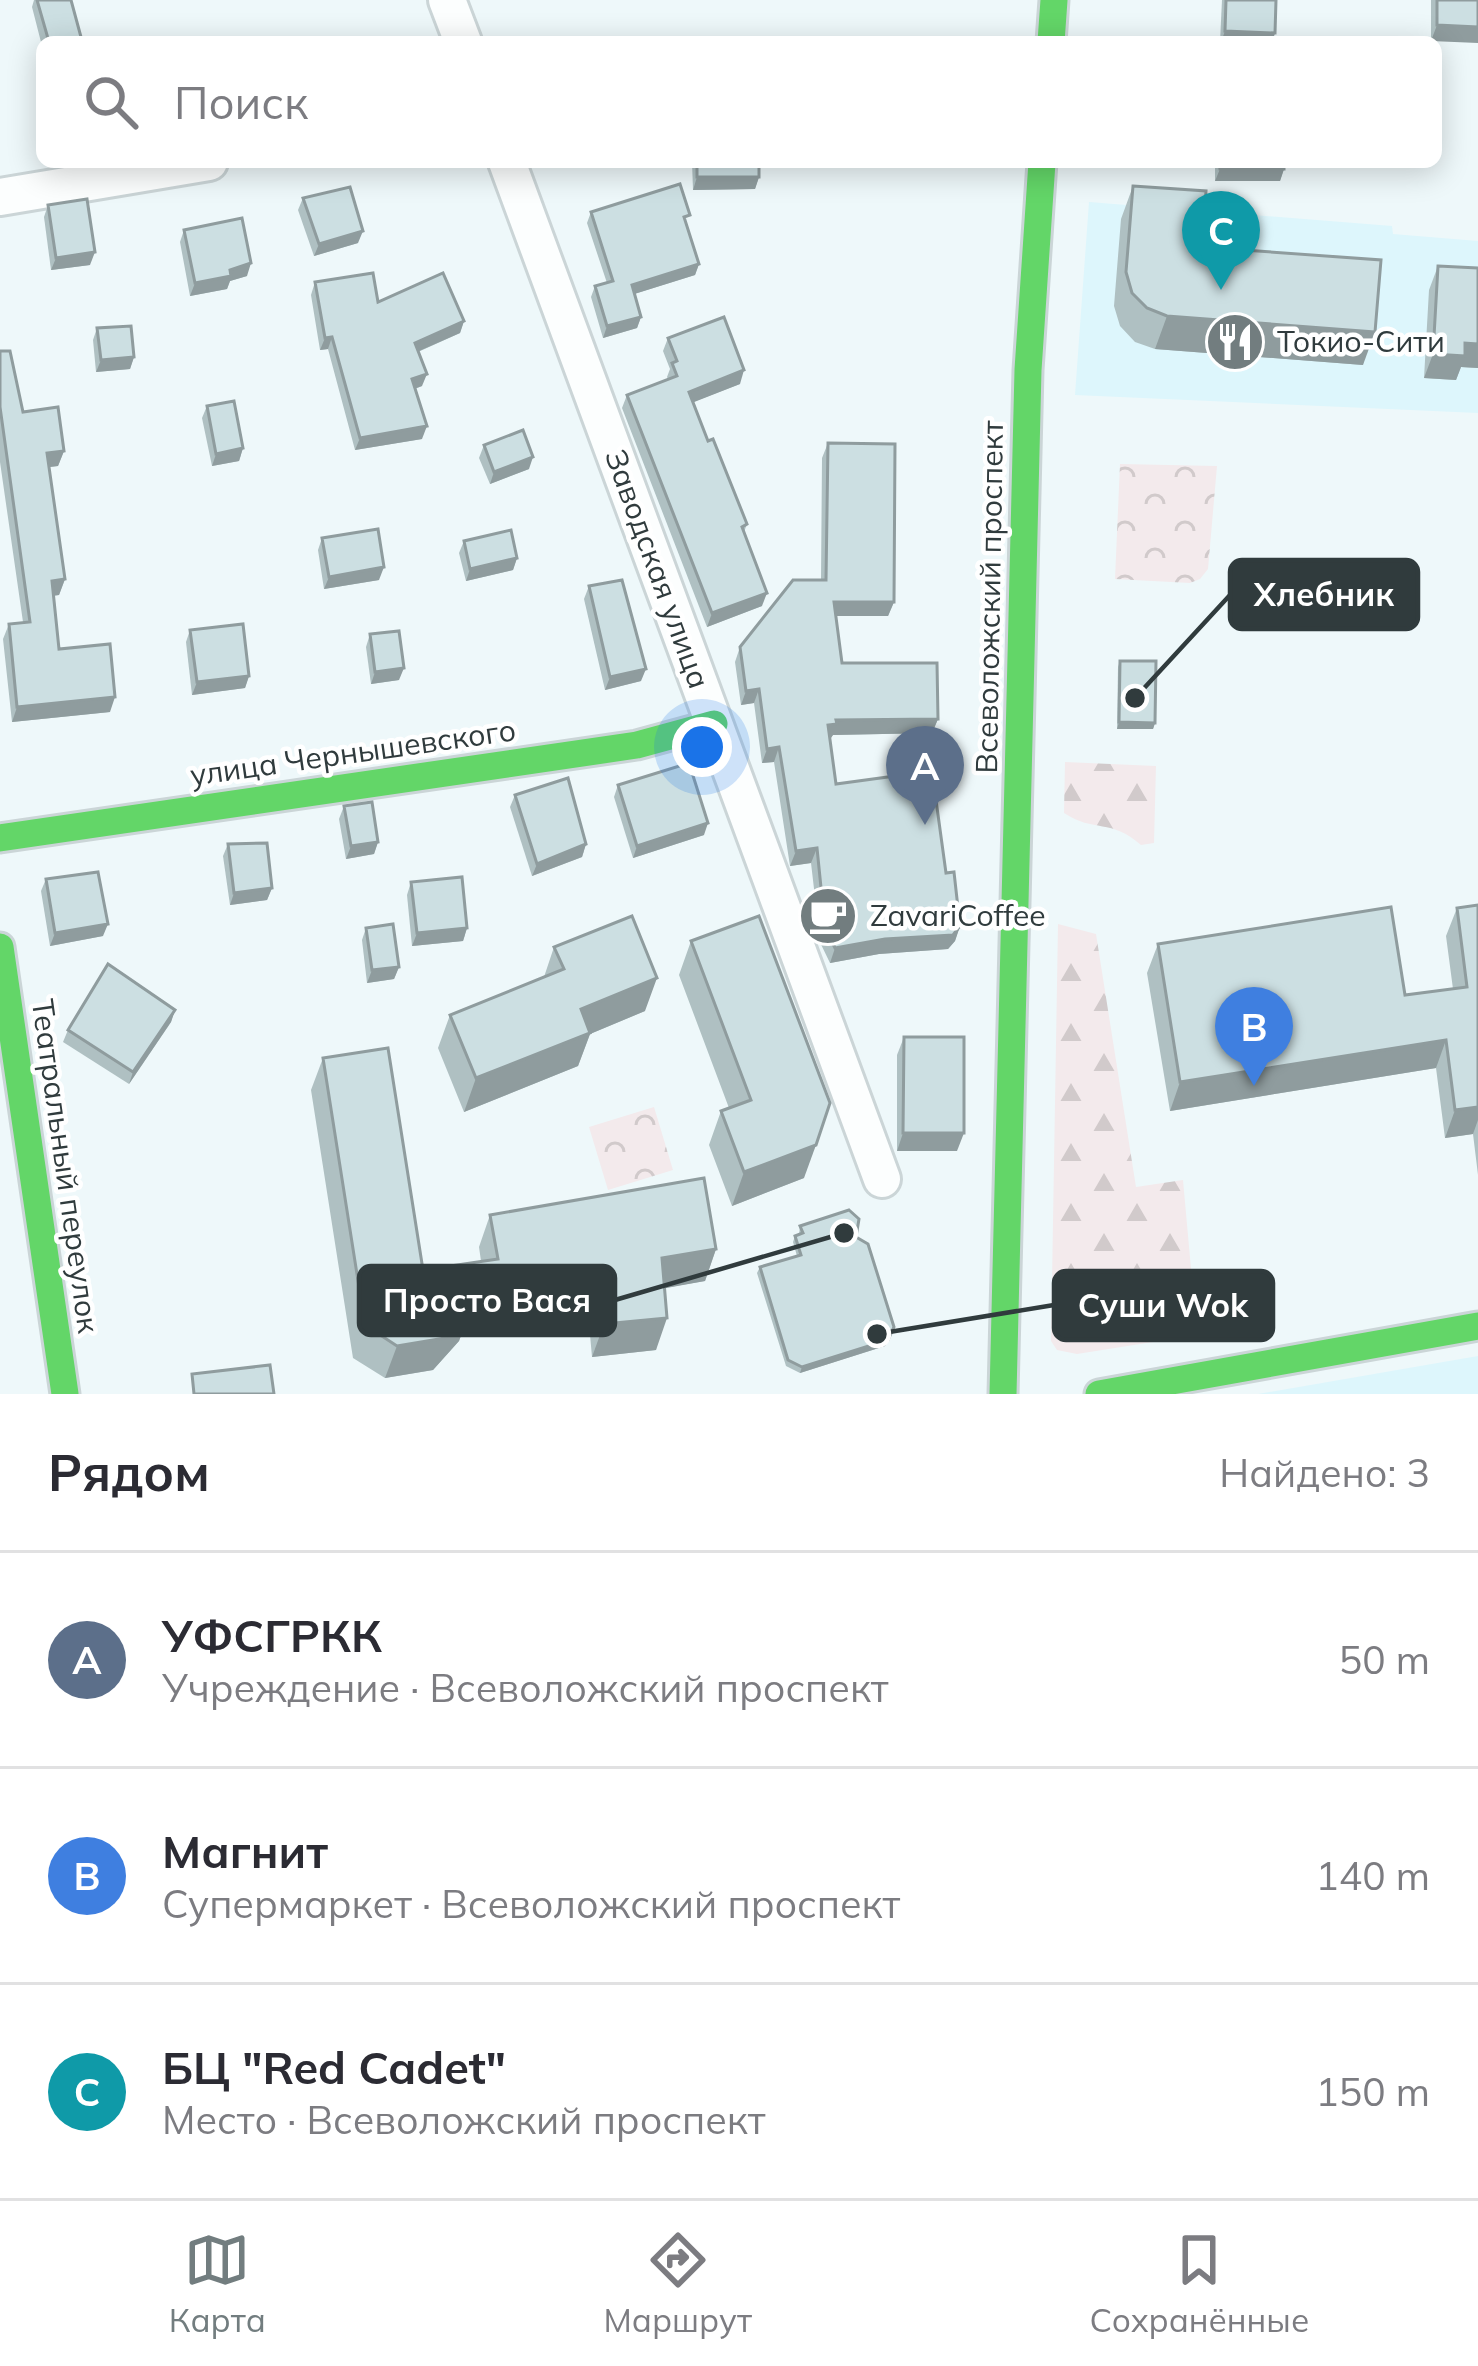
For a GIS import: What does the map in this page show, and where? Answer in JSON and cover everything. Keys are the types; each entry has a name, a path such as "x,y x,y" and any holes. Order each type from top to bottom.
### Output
{"street":[{"path":"447,0 461,36"},
{"path":"1051,36 1054,0"},
{"path":"0,197 173,168"},
{"name":"Заводская улица","path":"509,168 882,1179"},
{"name":"Всеволожский проспект","path":"1004,1394 1028,370 1042,168"},
{"name":"улица Чернышевского","path":"0,838 637,745 714,724"},
{"name":"Театральный переулок","path":"0,947 65,1394"},
{"path":"1099,1394 1478,1326"}],"shaded area":[{"path":"1089,202 1392,226 1393,234 1478,241 1478,413 1075,395"},
{"path":"1478,1356 1478,1394 1258,1394"}],"green space":[{"path":"1120,464 1217,466 1208,569 1200,579 1190,583 1115,579"},
{"path":"1065,762 1156,766 1154,843 1141,845 1121,831 1064,813"},
{"path":"1058,924 1096,934 1136,1187 1183,1180 1197,1335 1077,1354 1057,1350 1051,1341"},
{"path":"654,1107 673,1170 608,1190 589,1127"}],"building":[{"path":"37,0 71,0 81,36 47,36"},
{"path":"1226,0 1276,0 1275,33 1225,31"},
{"path":"1437,0 1478,0 1478,27 1437,25"},
{"path":"697,168 759,168 759,177 697,177"},
{"path":"680,184 690,215 684,217 699,264 632,285 641,317 607,326 595,286 613,281 591,212"},
{"path":"1133,186 1206,191 1202,247 1381,260 1375,332 1167,316 1147,308 1132,293 1126,272"},
{"path":"350,187 363,231 319,244 303,198"},
{"path":"87,199 95,252 56,258 48,205"},
{"path":"242,218 251,263 230,270 231,276 195,283 184,230"},
{"path":"1438,266 1478,268 1478,344 1465,343 1465,356 1433,354"},
{"path":"373,273 378,302 443,273 464,321 415,343 427,374 412,379 427,426 360,438 332,337 325,338 315,282"},
{"path":"724,317 744,370 689,392 747,524 742,527 767,593 712,613 627,395 677,376 668,338"},
{"path":"131,326 134,357 101,360 97,328"},
{"path":"0,351 10,351 23,412 58,407 64,451 47,453 65,579 52,581 59,649 110,644 115,697 17,707 9,624 30,622 0,407"},
{"path":"234,401 243,448 216,454 207,406"},
{"path":"523,430 533,457 494,472 484,445"},
{"path":"828,443 895,444 894,602 834,602 842,663 937,663 938,719 836,720 837,724 828,725 836,784 932,771 946,873 954,872 960,926 953,935 835,948 820,918 824,917 817,848 796,851 779,747 767,749 759,689 746,691 740,647 793,580 826,580"},
{"path":"378,529 384,567 329,577 322,538"},
{"path":"511,530 517,558 470,569 464,541"},
{"path":"622,580 646,669 610,677 589,586"},
{"path":"243,624 249,676 197,682 190,630"},
{"path":"399,631 404,668 375,672 370,634"},
{"path":"1120,661 1156,661 1155,723 1119,722"},
{"path":"689,763 708,823 637,846 618,785"},
{"path":"568,778 586,844 537,864 515,795"},
{"path":"372,802 378,842 351,846 344,806"},
{"path":"267,843 272,888 234,893 228,844"},
{"path":"98,872 108,924 55,933 46,879"},
{"path":"462,877 467,928 417,933 411,882"},
{"path":"1478,905 1478,1107 1455,1110 1446,1040 1180,1082 1158,944 1391,907 1405,995 1467,987 1457,908"},
{"path":"632,916 657,978 581,1009 590,1033 476,1078 450,1015 564,969 554,947"},
{"path":"759,916 830,1103 816,1145 744,1172 721,1111 751,1100 691,941"},
{"path":"393,924 399,967 372,970 366,928"},
{"path":"108,964 175,1010 133,1072 68,1030"},
{"path":"904,1037 964,1037 964,1133 903,1133"},
{"path":"388,1048 423,1270 498,1259 490,1215 704,1178 716,1249 662,1258 667,1318 604,1324 599,1269 468,1292 471,1309 445,1338 397,1346 365,1325 323,1058"},
{"path":"849,1210 859,1219 856,1237 868,1244 894,1327 888,1340 802,1367 788,1360 760,1267 801,1255 795,1236 803,1233 800,1226"},
{"path":"270,1365 274,1394 194,1394 192,1374"}],"traffic: fast":[{"path":"1051,36 1054,0"},
{"path":"1003,1394 1028,370 1042,168"},
{"path":"0,838 637,745 714,724"},
{"path":"0,947 65,1394"},
{"path":"1099,1394 1478,1326"}],"place":[{"name":"БЦ \"Red Cadet\"","path":"1221,290"},
{"name":"Токио-Сити","path":"1235,342"},
{"name":"Хлебник","path":"1135,698"},
{"name":"УФСГРКК","path":"925,825"},
{"name":"ZavariCoffee","path":"828,916"},
{"name":"Магнит","path":"1254,1086"},
{"name":"Просто Вася","path":"844,1233"},
{"name":"Суши Wok","path":"877,1334"}]}
